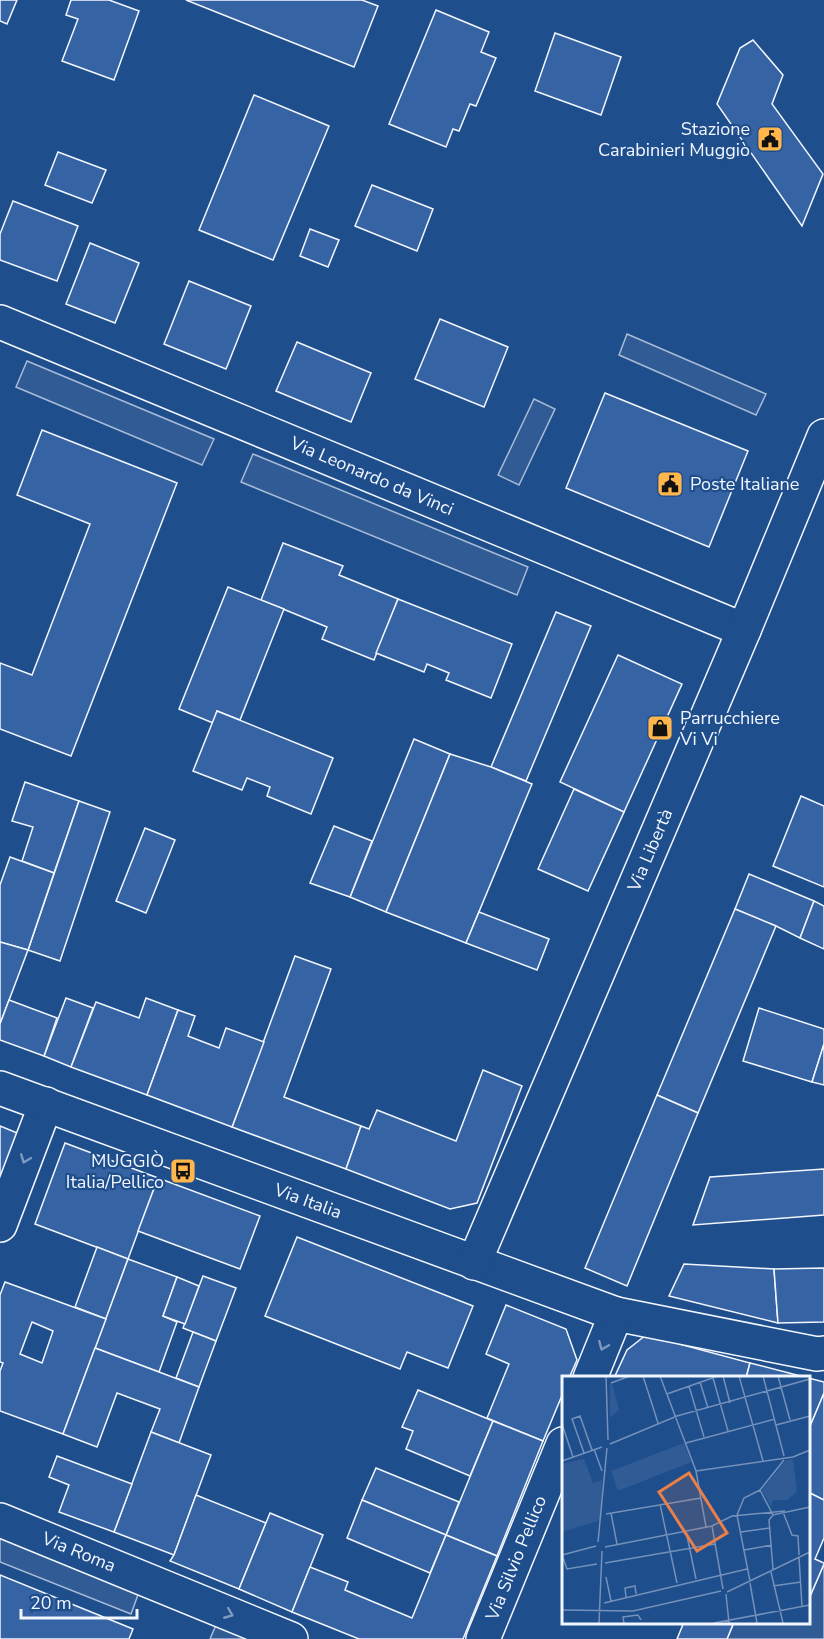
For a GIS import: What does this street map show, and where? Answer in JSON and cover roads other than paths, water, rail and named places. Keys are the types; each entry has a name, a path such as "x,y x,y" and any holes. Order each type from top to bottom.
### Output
{"street":[{"name":"Via Leonardo da Vinci","path":"0,322 744,630"},
{"name":"Via Libertà","path":"474,1263 744,630 824,436"},
{"name":"Via Italia","path":"0,1088 616,1314 824,1353"},
{"path":"0,1225 46,1104"},
{"path":"591,1376 616,1314"},
{"name":"Via Silvio Pellico","path":"483,1639 562,1446"},
{"name":"Via Roma","path":"0,1520 291,1639"}],"place":[{"name":"Stazione Carabinieri Muggiò","path":"770,139"},
{"name":"Poste Italiane","path":"670,484"},
{"name":"Parrucchiere Vi Vi","path":"660,728"},
{"name":"MUGGIÒ Italia/Pellico","path":"183,1171"}]}
